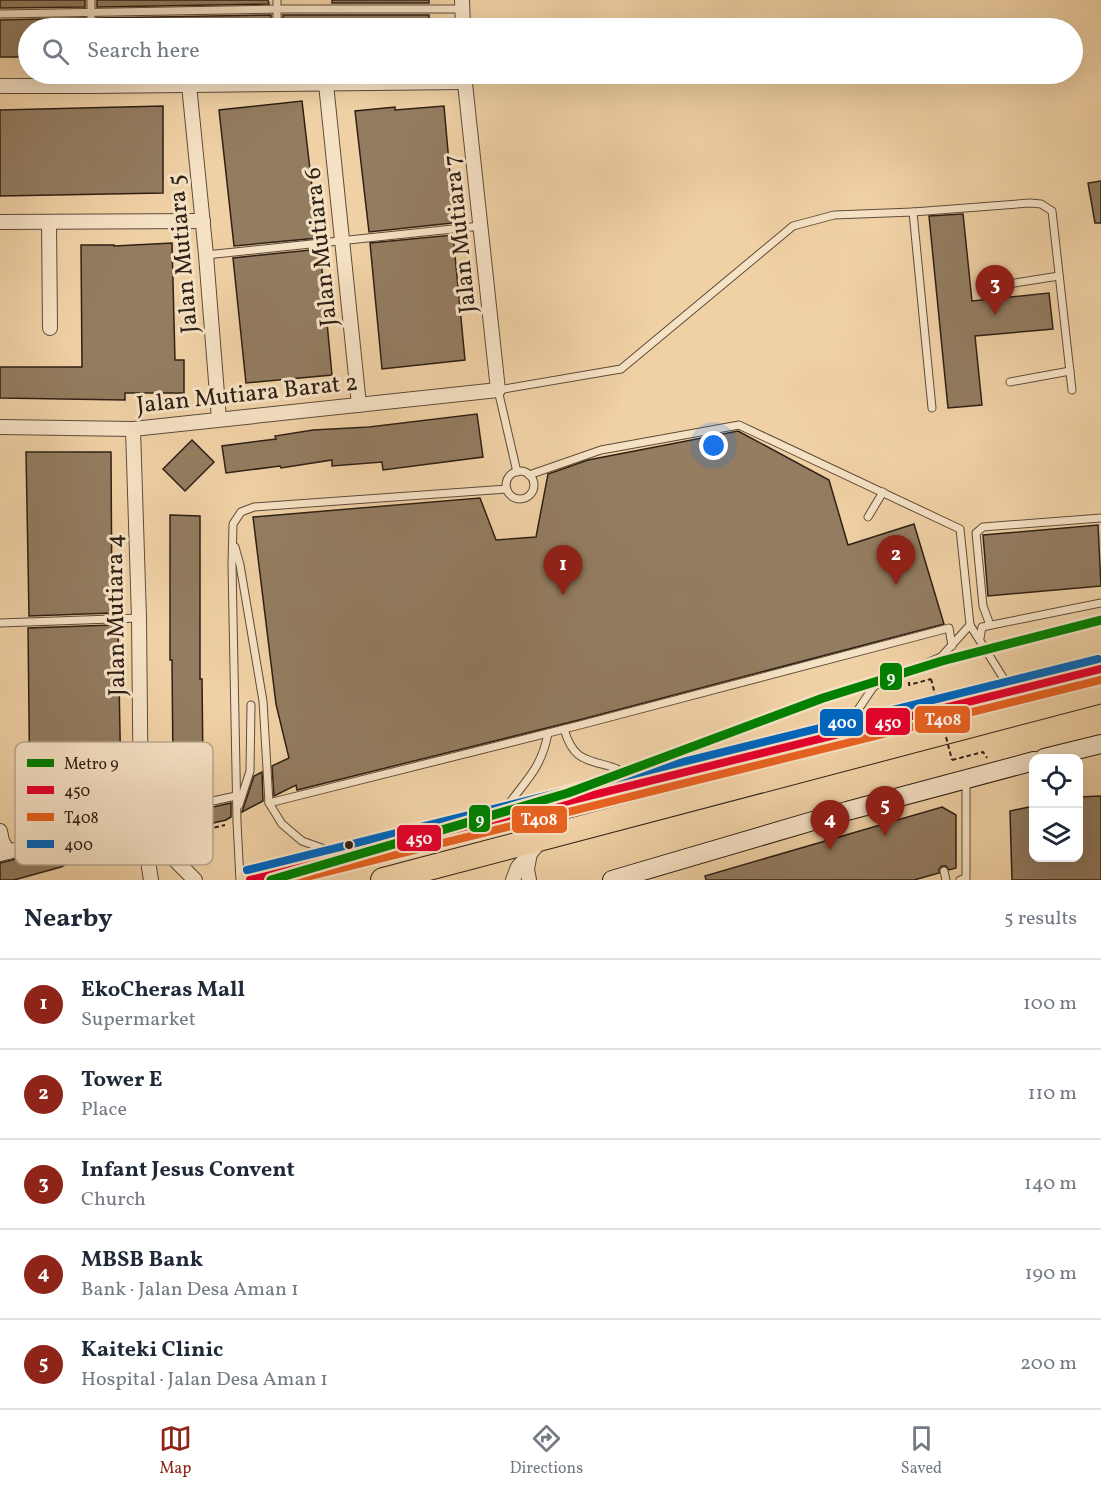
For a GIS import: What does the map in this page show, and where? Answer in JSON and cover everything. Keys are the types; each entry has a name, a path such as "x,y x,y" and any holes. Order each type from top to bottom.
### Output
{"highway":[{"path":"250,880 1101,669"},
{"path":"383,880 536,846 1101,691"}],"street":[{"path":"0,86 30,84"},
{"path":"169,84 204,84"},
{"name":"Jalan Mutiara 6","path":"326,84 359,405"},
{"name":"Jalan Mutiara 7","path":"465,84 498,390"},
{"name":"Jalan Mutiara 5","path":"189,85 219,418"},
{"path":"0,222 203,221"},
{"path":"49,223 50,328"},
{"name":"Jalan Mutiara Barat 2","path":"0,427 133,429 219,418 498,390"},
{"name":"Jalan Mutiara 4","path":"133,429 141,742"},
{"path":"1063,754 1101,744"},
{"path":"612,880 1029,762"},
{"path":"0,831 4,853"},
{"path":"513,880 518,867 536,846"},
{"path":"529,880 527,869 536,846"},
{"name":"Jalan Mutiara 4","path":"149,865 150,880"},
{"path":"180,865 195,880"}],"lane":[{"path":"91,0 91,18"},
{"path":"277,0 277,18"},
{"path":"0,14 462,5"},
{"path":"517,472 498,390 621,369 793,226 834,215 913,212 1030,203 1041,204 1052,211 1072,390"},
{"path":"913,212 932,408"},
{"path":"206,255 481,226"},
{"path":"1002,285 1059,276"},
{"path":"1010,382 1070,371"},
{"path":"507,489 510,476 517,472 529,475 601,450 739,425 960,529 970,625 1011,691"},
{"path":"240,880 232,565 233,524 241,512 254,507 507,489 516,498 528,496 532,492 534,483 529,475"},
{"path":"868,517 882,492"},
{"path":"990,625 984,606 976,533 983,526 1101,518"},
{"path":"234,541 263,701 269,803 282,824 302,841 344,857"},
{"path":"980,638 982,627 1101,603"},
{"path":"0,623 139,618"},
{"path":"842,733 874,686 941,657 970,625"},
{"path":"269,803 564,729 949,628 952,646"},
{"path":"237,810 250,771 251,705"},
{"path":"564,729 567,740 578,757 595,764 612,767 644,782"},
{"path":"499,818 539,764 548,733"},
{"path":"960,880 966,878 966,779"},
{"path":"213,801 237,796"},
{"path":"944,872 946,880"}],"path":[{"path":"909,685 932,679 952,760 983,752"},
{"path":"213,828 237,822"}],"building":[{"path":"0,0 85,0 85,7 0,8"},
{"path":"97,0 268,0 269,4 97,7"},
{"path":"332,0 429,0 429,3 332,3"},
{"path":"271,15 271,18 97,18"},
{"path":"283,15 429,15 429,18 283,18"},
{"path":"0,20 18,20 18,57 0,57"},
{"path":"302,101 318,238 234,246 219,110"},
{"path":"163,106 163,193 0,196 0,110"},
{"path":"444,106 454,219 451,219 452,223 369,232 355,111"},
{"path":"1101,181 1101,223 1095,223 1088,183"},
{"path":"963,214 972,301 1049,293 1053,329 975,336 982,405 948,408 929,216"},
{"path":"453,235 465,360 382,369 370,243"},
{"path":"172,243 175,360 184,360 184,393 125,393 125,400 0,398 0,367 82,367 81,245"},
{"path":"320,249 332,375 246,383 233,258"},
{"path":"477,414 483,457 383,470 382,462 332,466 332,460 226,473 222,446 276,439 275,436 313,430 369,427"},
{"path":"738,431 829,480 848,545 914,524 944,624 579,720 297,790 296,785 274,796 272,766 289,758 276,704 253,517 480,498 496,540 536,537 548,474 588,460"},
{"path":"192,440 214,462 185,491 163,469"},
{"path":"26,452 111,452 112,613 29,616"},
{"path":"170,515 200,516 200,679 202,679 203,742 173,742 172,660 170,660"},
{"path":"1098,525 1101,586 988,596 983,535"},
{"path":"118,626 120,742 29,742 28,628"},
{"path":"262,772 263,801 242,812 254,776"},
{"path":"1101,796 1101,880 1012,880 1010,811 1029,807 1029,862 1083,862 1083,797"},
{"path":"231,803 231,817 213,823 213,807"},
{"path":"942,807 956,815 956,868 949,870 946,866 942,866 939,873 914,880 706,880 705,876"},
{"path":"15,859 15,865 65,865 14,880 0,880 0,863"}],"metro line":[{"name":"9","path":"271,880 568,793 823,698 942,661 1101,620"}],"transit line":[{"name":"400","path":"247,870 1098,659"},
{"name":"450","path":"250,880 1101,669"},
{"name":"T408","path":"294,880 1101,680"}],"place":[{"name":"Infant Jesus Convent","path":"995,315"},
{"name":"Tower E","path":"896,585"},
{"name":"EkoCheras Mall","path":"563,595"},
{"name":"Kaiteki Clinic","path":"885,836"},
{"name":"MBSB Bank","path":"830,850"}]}
